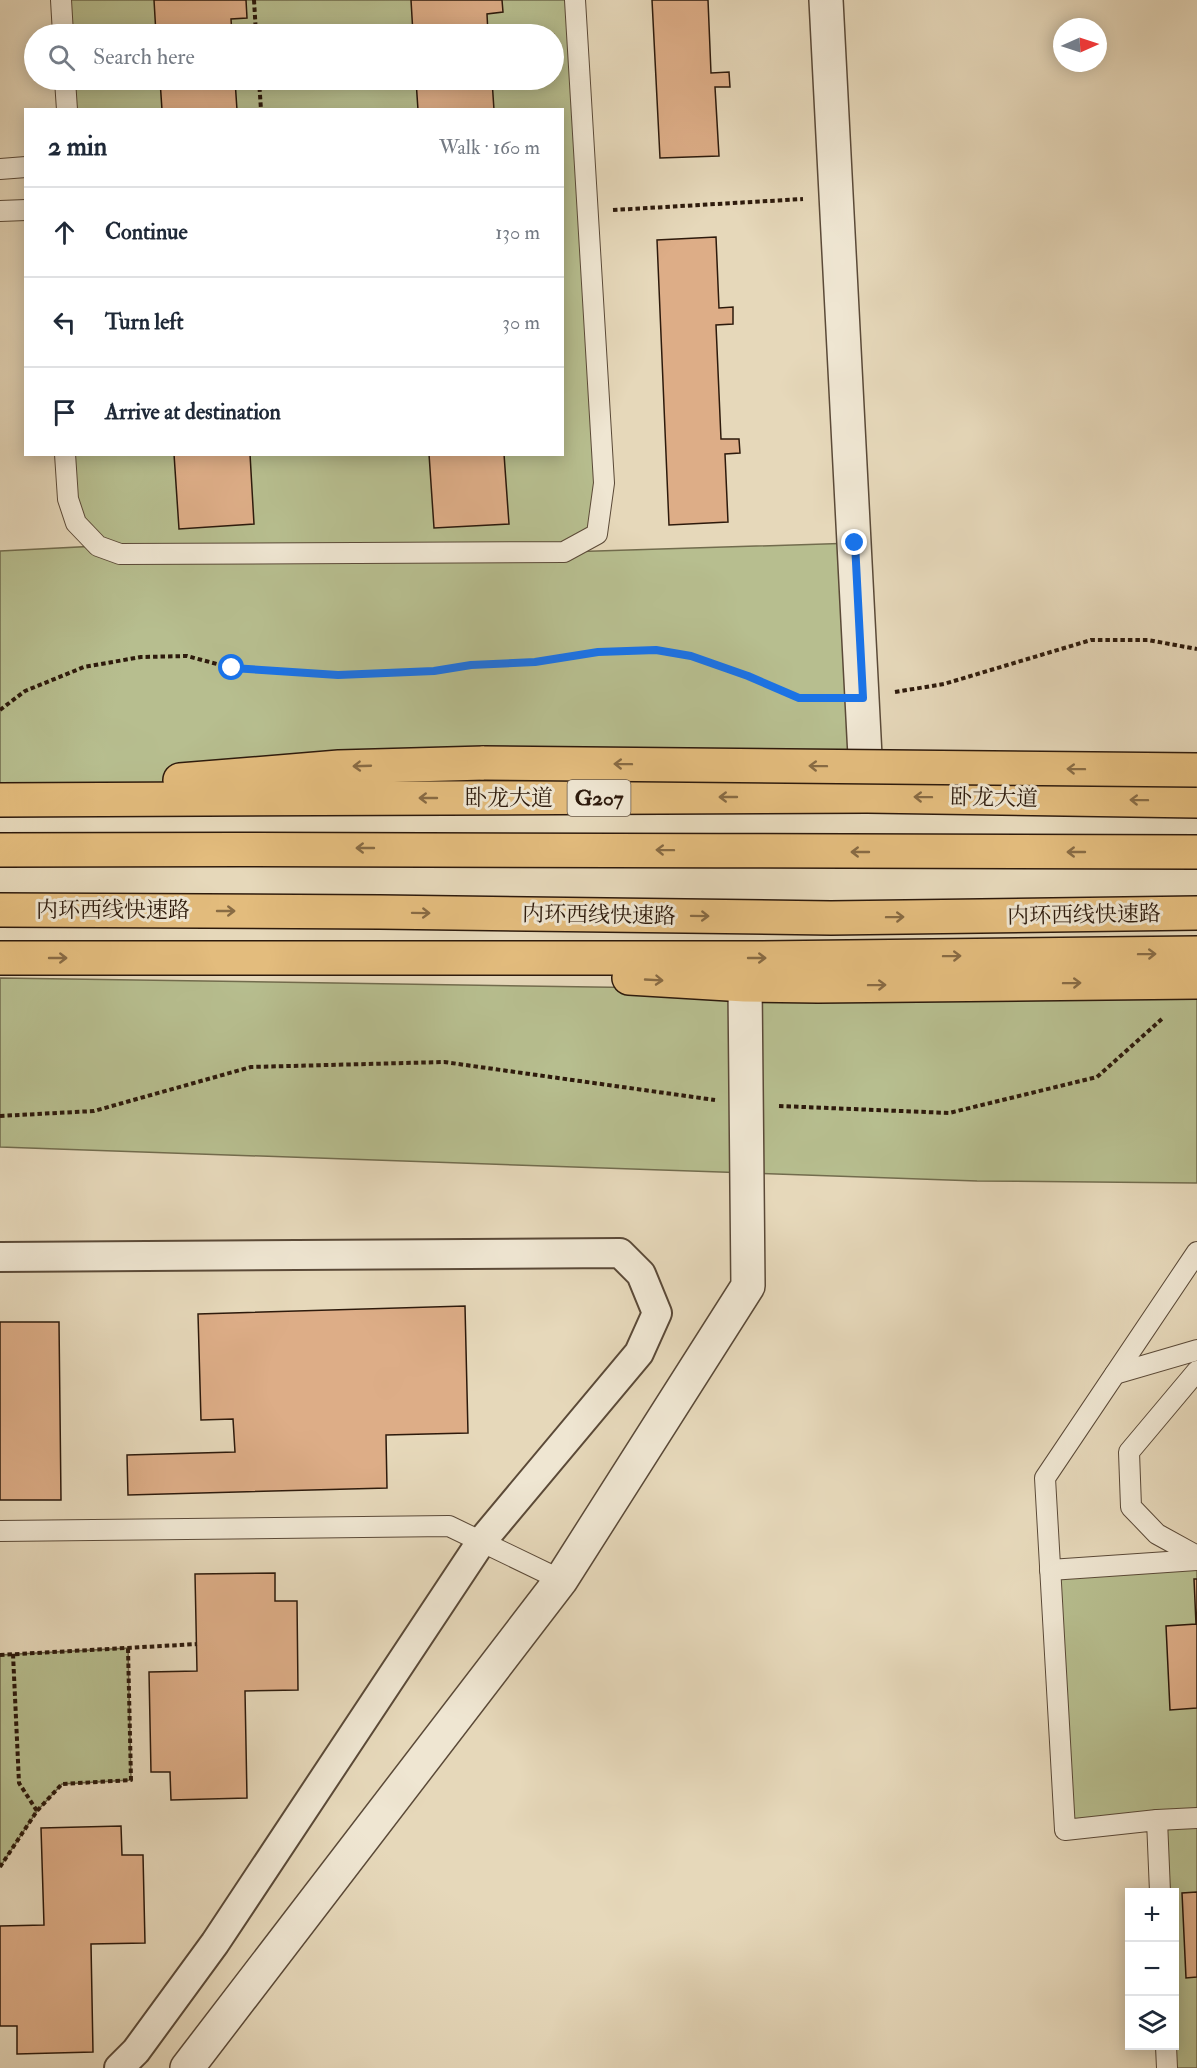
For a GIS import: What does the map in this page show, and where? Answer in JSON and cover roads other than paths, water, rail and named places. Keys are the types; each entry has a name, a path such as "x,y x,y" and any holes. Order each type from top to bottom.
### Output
{"highway":[{"path":"0,795 339,767 484,763 1197,770"},
{"name":"卧龙大道","path":"0,800 867,796 1197,801"},
{"path":"0,850 373,848 799,852 1197,852"},
{"name":"内环西线快速路","path":"0,910 831,918 1197,913"},
{"path":"0,958 758,958 1197,953"},
{"path":"281,958 745,985 1197,982"}],"street":[{"path":"826,0 867,796"},
{"path":"187,2068 561,1580 748,1286 745,985"},
{"path":"0,1257 620,1253 641,1274 657,1313 639,1353 481,1542 215,1943 136,2050 119,2068"}],"lane":[{"path":"61,0 62,24"},
{"path":"65,456 68,499 76,522 98,546 120,554 564,552 597,534 604,483 575,0"},
{"path":"66,90 67,108"},
{"path":"0,169 24,167"},
{"path":"0,211 24,210"},
{"path":"1197,1252 1045,1478 1065,1830 1197,1818"},
{"path":"1115,1374 1197,1350"},
{"path":"1197,1371 1129,1452 1131,1507 1157,1534 1197,1556"},
{"path":"0,1531 449,1526 561,1580"},
{"path":"1050,1570 1197,1560"},
{"path":"1157,1820 1160,1888"},
{"path":"1166,2050 1167,2068"}]}
